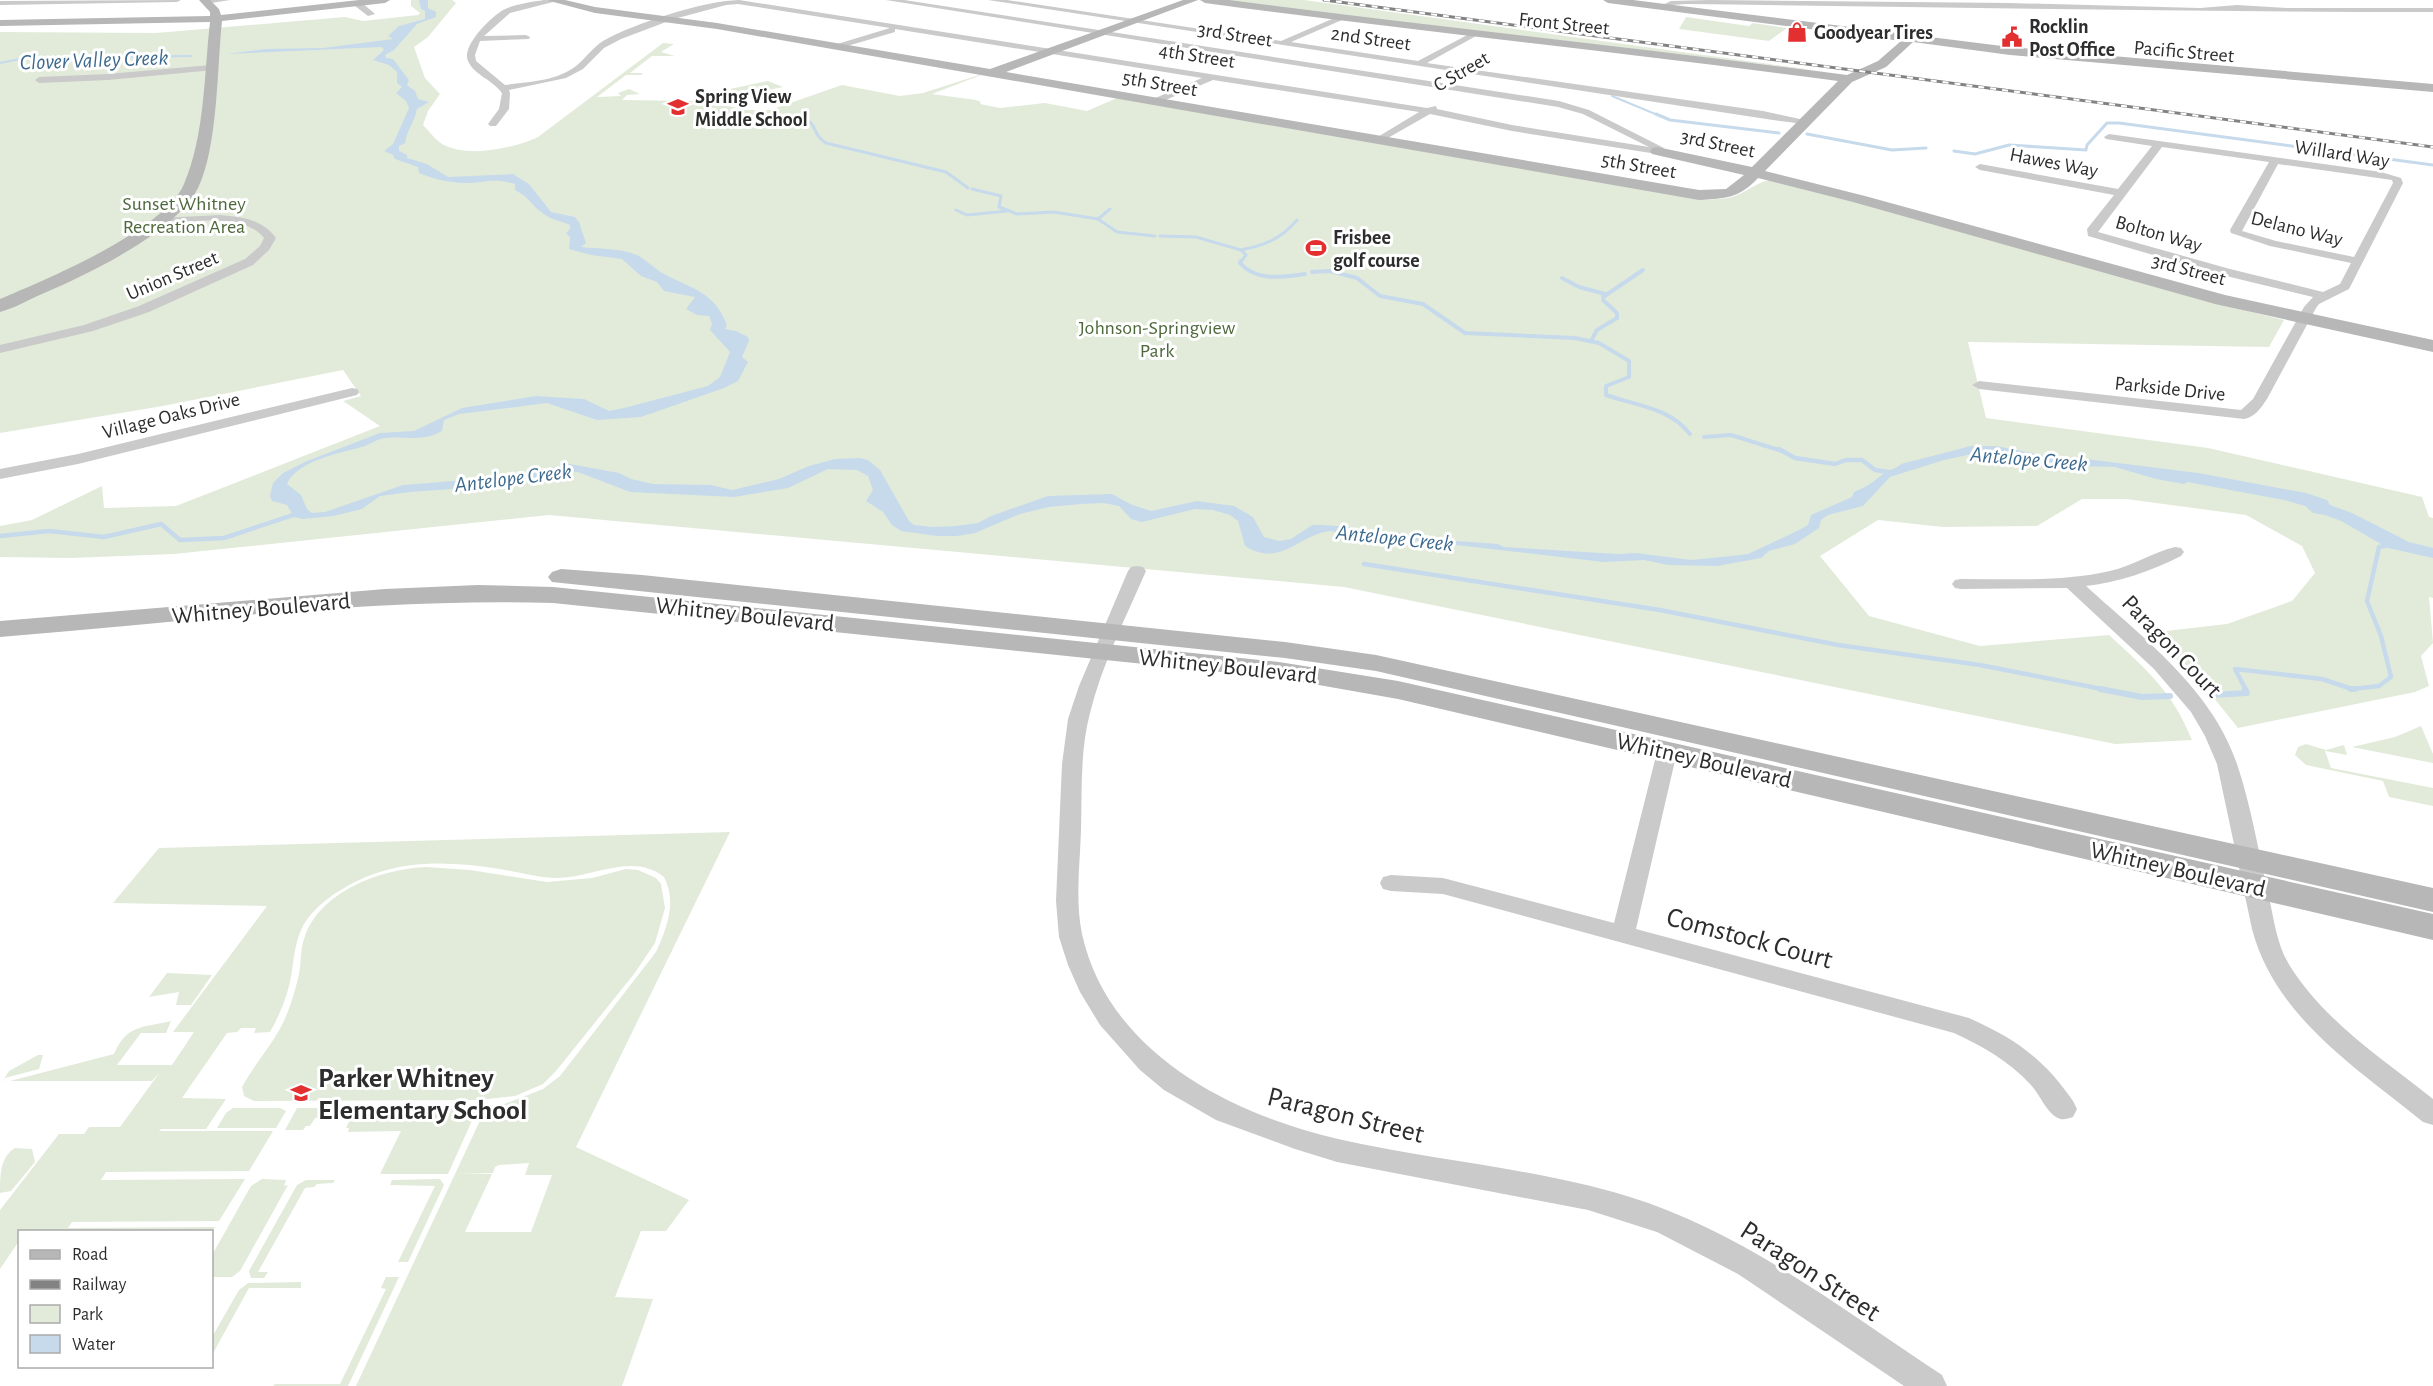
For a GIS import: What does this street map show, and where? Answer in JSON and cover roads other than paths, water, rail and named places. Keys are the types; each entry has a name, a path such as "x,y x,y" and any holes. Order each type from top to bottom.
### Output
{"street":[{"path":"0,3 177,0"},
{"path":"204,1 226,0"},
{"path":"0,23 171,22 385,0"},
{"path":"493,124 506,104 507,98 504,88 472,61 471,48 507,11 552,0"},
{"name":"5th Street","path":"552,0 595,10 670,19 1699,195 1723,194 1736,190 1757,173 1804,121 1848,79 1882,62 1909,40"},
{"name":"3rd Street","path":"890,0 1550,103 1580,110 1659,147 1657,152 1757,173 1896,209 2206,296 2433,346"},
{"name":"2nd Street","path":"992,0 1804,121"},
{"path":"990,73 1193,0"},
{"name":"Front Street","path":"1205,0 1473,34 1636,51 1848,79"},
{"name":"Pacific Street","path":"1608,0 1791,23 2016,56 2433,90"},
{"path":"2035,0 2045,6"},
{"path":"2088,0 2100,7"},
{"path":"2296,0 2319,9"},
{"path":"0,306 90,265 131,242 160,221 185,196 201,159 216,19 215,11 204,1"},
{"path":"1662,7 1671,3 1687,2 1912,2 2200,10 2237,7 2369,9 2429,5"},
{"path":"358,3 371,14"},
{"name":"4th Street","path":"670,19 731,3 1214,76 1657,152"},
{"path":"937,16 953,11"},
{"path":"1156,101 1339,18"},
{"path":"504,88 546,81 570,74 607,43 670,19"},
{"path":"837,47 925,20"},
{"name":"C Street","path":"1419,64 1473,34"},
{"path":"478,39 526,37"},
{"name":"Pacific Street","path":"1909,40 2433,90"},
{"name":"C Street","path":"1451,98 1505,67"},
{"path":"39,80 140,75 211,68"},
{"path":"1541,82 1554,74"},
{"path":"2299,80 2368,82"},
{"name":"C Street","path":"1378,140 1442,103"},
{"name":"Willard Way","path":"2109,136 2396,178 2398,183 2345,286 2315,301 2303,319"},
{"name":"Bolton Way","path":"2159,144 2093,229 2092,234 2226,272 2324,296"},
{"name":"Delano Way","path":"2275,160 2236,230 2238,233 2287,247 2358,261"},
{"name":"Hawes Way","path":"1980,167 2122,193"},
{"path":"2009,187 2018,178 2025,176"},
{"name":"Union Street","path":"0,349 88,328 144,309 249,262 265,248 270,238 265,229 234,219 160,221"},
{"name":"Parkside Drive","path":"1979,385 2244,415 2254,408 2260,399 2303,319"},
{"name":"Village Oaks Drive","path":"0,474 78,459 352,392"},
{"name":"Paragon Court","path":"1960,584 2072,583 2135,570 2175,552"},
{"name":"Paragon Street","path":"1137,570 1085,693 1074,749 1068,884 1070,935 1079,964 1093,994 1112,1023 1138,1052 1192,1094 1224,1112 1301,1140 1337,1150 1588,1198 1667,1223 1748,1264 1931,1386"},
{"name":"Whitney Boulevard","path":"0,611 396,579 530,576 605,580 1107,642 1342,679 1670,740 2248,858 2433,900"},
{"name":"Paragon Court","path":"2072,583 2168,672 2191,696 2207,719 2219,741 2227,764 2255,887"},
{"name":"Whitney Boulevard","path":"0,629 385,597 516,594 1107,642"},
{"path":"1623,934 1670,740"},
{"name":"Whitney Boulevard","path":"1670,740 2255,887 2433,927"},
{"name":"Comstock Court","path":"1391,883 1443,886 1960,1025 1994,1040 2022,1059 2047,1083 2064,1109"},
{"path":"2255,887 2266,935 2279,969 2293,991 2344,1041 2433,1114"}],"water":[{"name":"Antelope Creek","path":"419,0 428,0 428,8 436,12 436,17 417,24 394,50 385,55 386,58 393,59 409,80 407,85 415,91 418,99 429,102 417,109 405,143 399,146 399,151 407,155 407,158 427,164 448,177 513,174 529,184 551,212 575,217 586,243 581,247 617,250 637,255 664,274 709,298 722,314 727,325 725,329 748,337 749,341 742,357 748,362 738,381 641,417 597,420 547,403 459,414 444,420 442,431 435,434 422,438 381,439 321,459 300,469 287,484 301,495 307,509 312,513 325,512 403,485 504,477 570,464 619,473 631,479 653,484 711,485 732,490 779,479 809,466 835,459 860,458 868,460 880,470 909,521 914,525 932,527 978,523 991,516 1048,496 1112,494 1130,504 1151,511 1197,501 1234,506 1253,517 1264,537 1279,541 1291,539 1312,525 1322,525 1352,527 1378,534 1398,532 1415,538 1498,544 1504,547 1617,554 1636,553 1691,560 1748,554 1808,525 1811,515 1852,497 1854,492 1901,464 1971,446 1996,446 2068,460 2078,458 2198,473 2306,493 2327,500 2330,505 2352,513 2409,542 2433,548 2433,558 2388,548 2341,521 2313,513 2305,506 2284,500 2188,482 2184,484 2156,479 2115,467 2074,466 2003,454 1967,455 1890,477 1863,506 1828,515 1821,520 1819,528 1795,544 1769,551 1761,558 1717,566 1668,565 1644,560 1604,562 1394,538 1382,539 1330,531 1269,554 1245,546 1238,521 1230,515 1213,510 1195,509 1142,522 1131,519 1119,506 1104,503 1049,507 1020,514 975,533 937,536 901,531 892,525 883,512 866,501 873,490 868,476 857,470 828,469 788,488 734,497 630,492 578,472 558,473 507,485 380,496 362,509 333,516 303,519 294,517 287,505 272,501 270,496 273,483 283,473 307,461 380,433 414,431 462,408 536,396 584,399 609,411 624,408 708,386 720,377 730,352 710,330 712,324 709,316 697,315 686,309 695,297 664,291 657,282 641,276 622,259 591,255 569,249 570,237 566,233 570,225 550,218 539,211 525,196 515,190 515,184 494,181 462,183 435,179 419,173 418,167 395,159 393,155 384,151 393,144 409,108 406,101 396,93 402,87 397,83 397,72 389,65 373,60 384,50 382,47 226,54 266,49 323,48 393,39 388,36 399,26 425,19 425,11 421,9"}],"waterway":[{"name":"Clover Valley Creek","path":"0,63 25,58 191,56"},
{"path":"1612,96 1660,116"},
{"path":"1656,114 1670,120 1779,133"},
{"path":"776,117 808,121 826,143 946,172 968,188"},
{"path":"1954,151 1975,154 2009,145 2086,150 2087,145 2107,123 2119,123 2433,165"},
{"path":"1807,134 1892,150 1926,148"},
{"path":"972,189 1001,196 999,207 1017,214 1054,212 1098,219"},
{"path":"1098,219 1110,209"},
{"path":"956,210 967,215 1007,211"},
{"path":"1098,219 1117,232 1155,236"},
{"path":"1241,250 1272,240 1285,232 1297,220"},
{"path":"1160,236 1196,237 1241,250"},
{"path":"1240,263 1246,255 1241,250"},
{"path":"1240,263 1262,276 1305,274"},
{"path":"1603,297 1643,270"},
{"path":"1312,272 1330,271 1357,278 1380,296 1423,304 1465,333 1575,338 1599,343 1629,361 1629,377 1606,386 1606,395 1662,413 1682,425 1690,434"},
{"path":"1562,278 1579,287 1605,294"},
{"path":"1591,341 1597,330 1617,318 1617,313 1603,300"},
{"path":"1704,437 1731,435 1782,451"},
{"path":"1779,449 1795,458 1835,464 1846,460 1862,460 1875,470 1894,473"},
{"path":"0,536 49,531 104,537 161,524 180,540 224,538 299,513"},
{"path":"2352,689 2379,686 2391,677 2381,636 2367,601 2379,547 2390,545"},
{"path":"1364,564 1660,610 1838,645 1980,665 2107,690"},
{"path":"2246,690 2235,669 2322,679 2352,689"},
{"path":"2100,689 2142,697 2170,696"},
{"path":"2213,695 2247,693 2245,689"}],"railway":[{"path":"1324,0 2433,147"}],"place":[{"name":"Goodyear Tires","path":"1797,32"},
{"name":"Rocklin Post Office","path":"2012,37"},
{"name":"Spring View Middle School","path":"678,107"},
{"name":"Frisbee golf course","path":"1316,248"},
{"name":"Parker Whitney Elementary School","path":"301,1093"}],"park label":[{"name":"Sunset Whitney Recreation Area","path":"184,214"},
{"name":"Johnson-Springview Park","path":"1157,338"}]}
